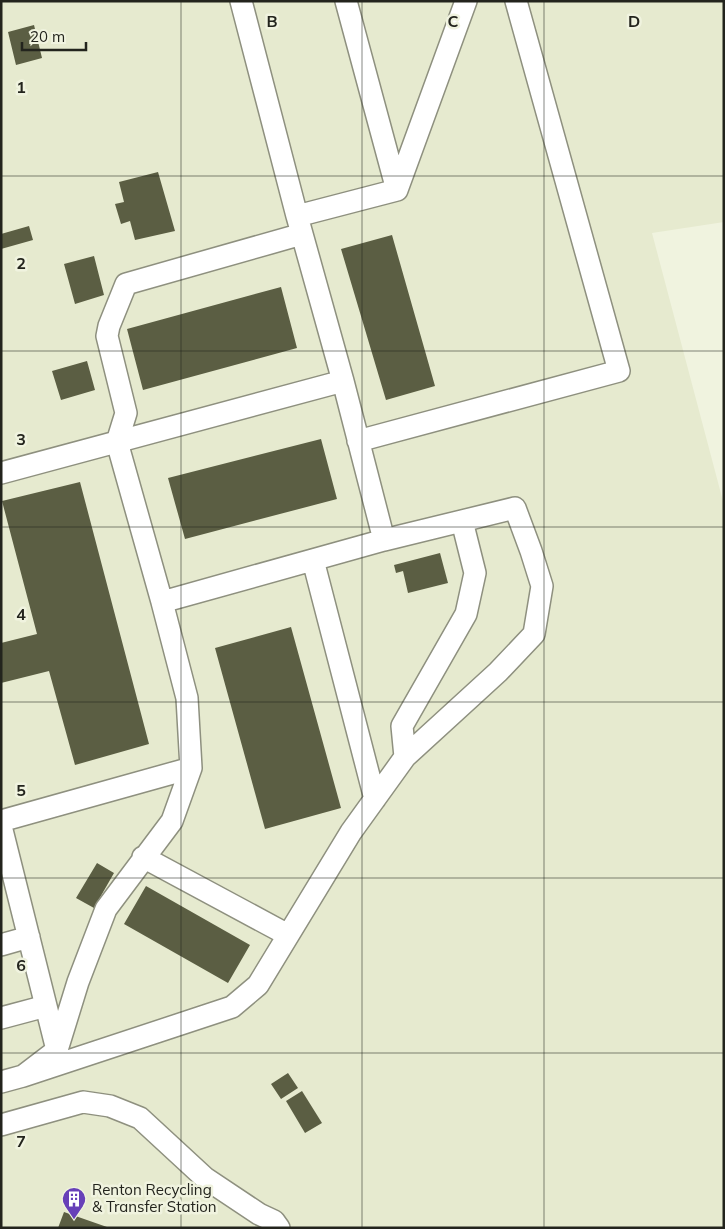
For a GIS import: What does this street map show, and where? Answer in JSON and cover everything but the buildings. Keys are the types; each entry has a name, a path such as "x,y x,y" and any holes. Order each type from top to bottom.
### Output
{"lane":[{"path":"240,1 384,540"},
{"path":"346,1 397,190"},
{"path":"397,190 466,1"},
{"path":"358,441 619,371 516,1"},
{"path":"23,1076 57,1050 78,982 106,909 143,857 172,821 191,768 187,698 117,442 126,413 106,336 126,284 397,190"},
{"path":"1,473 342,381"},
{"path":"1,1082 232,1007 258,985 351,832 405,757 498,672 534,634 542,586 515,508 384,540 162,602"},
{"path":"405,757 402,726 466,614 475,573 462,520"},
{"path":"313,560 375,799"},
{"path":"1,821 191,768"},
{"path":"1,826 57,1050"},
{"path":"143,857 288,935"},
{"path":"1,945 28,937"},
{"path":"1,1018 46,1006"},
{"path":"1,1125 83,1102 110,1106 140,1118 205,1178 264,1223 274,1221 279,1228"}],"shaded area":[{"path":"1,1 724,1 724,222 652,233 724,505 724,1228 1,1228"}],"place":[{"name":"Renton Recycling & Transfer Station","path":"74,1220"}]}
